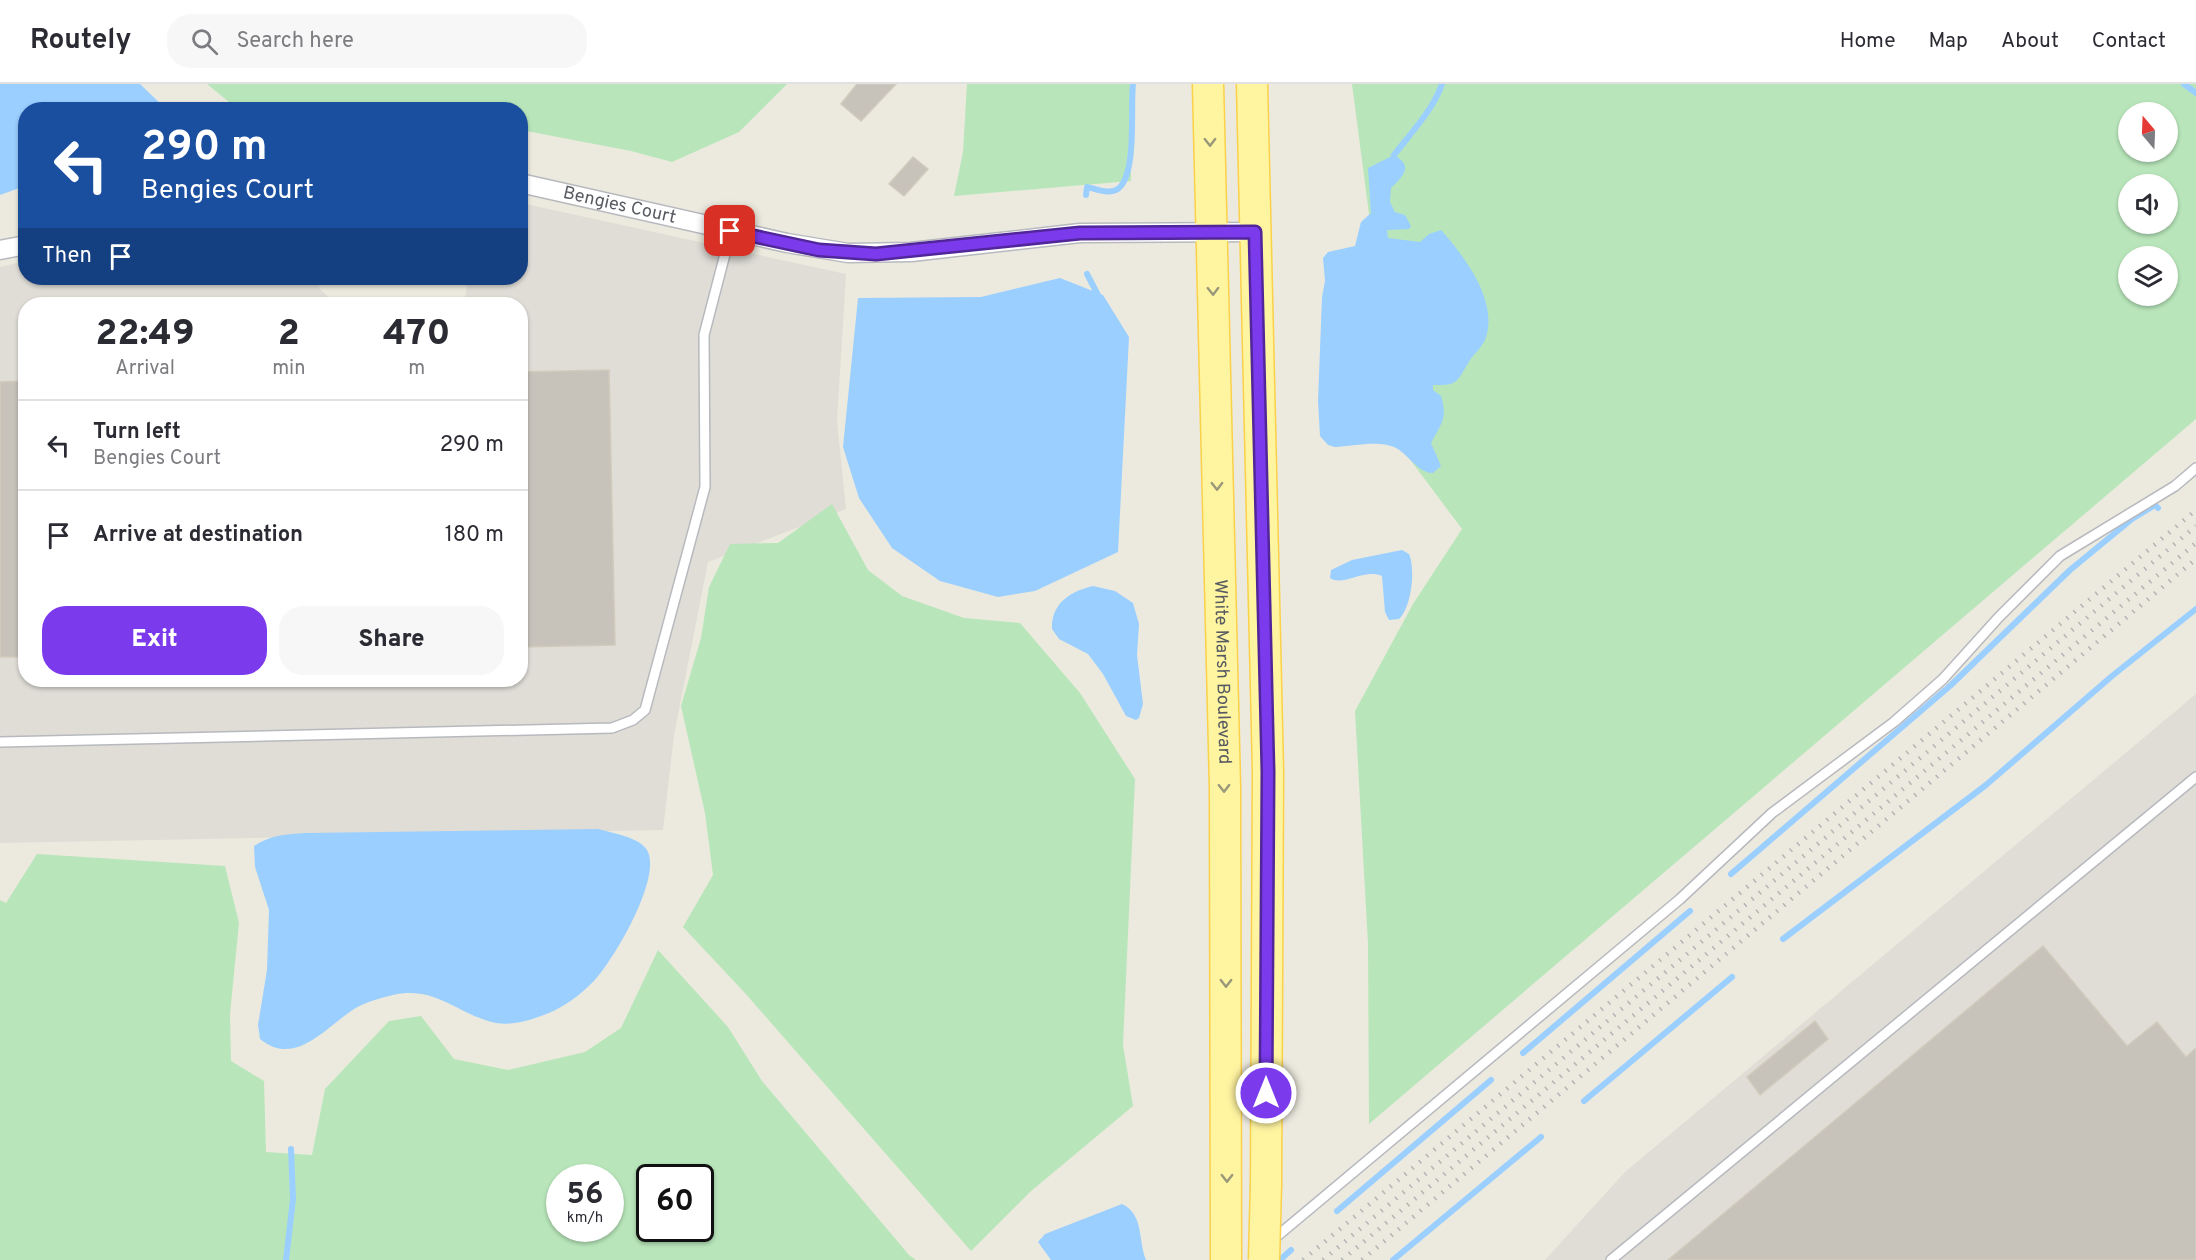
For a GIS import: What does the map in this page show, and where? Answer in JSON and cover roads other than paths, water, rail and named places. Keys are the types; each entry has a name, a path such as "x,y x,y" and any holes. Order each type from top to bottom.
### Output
{"main road":[{"name":"White Marsh Boulevard","path":"1208,84 1225,788 1226,1260"},
{"path":"1252,84 1268,772 1266,1184 1261,1256"}],"street":[{"name":"Bengies Court","path":"528,185 819,250 876,254 1058,235 1255,232"},
{"path":"0,250 18,247"}],"lane":[{"path":"0,742 612,728 633,720 645,710 705,487 704,335 730,231"},
{"path":"1261,1256 1680,899 1772,813 1894,722 1943,679 1999,617 2060,556 2175,486 2196,468"},
{"path":"1611,1260 2196,777"}],"water":[{"path":"0,84 140,84 159,102 18,102 18,189 0,195"},
{"path":"1394,155 1404,163 1405,167 1402,175 1391,188 1390,202 1395,212 1405,215 1411,226 1409,229 1387,230 1388,238 1420,242 1429,234 1441,230 1477,279 1487,308 1488,323 1485,340 1481,346 1456,381 1433,385 1433,390 1441,396 1444,416 1431,443 1441,466 1433,473 1422,470 1399,450 1388,445 1335,447 1328,445 1320,436 1318,401 1322,297 1325,281 1323,258 1328,252 1355,246 1361,222 1371,213 1368,168"},
{"path":"1060,278 1103,295 1129,337 1118,552 1035,591 998,597 940,581 892,548 859,498 843,447 858,298 981,297"},
{"path":"1402,550 1409,554 1412,579 1407,606 1399,619 1389,620 1385,612 1382,576 1368,574 1341,580 1330,578 1331,570 1352,560"},
{"path":"1093,586 1115,591 1133,603 1139,624 1137,655 1143,704 1139,718 1136,720 1126,716 1103,674 1088,654 1059,639 1052,629 1055,612 1059,605 1077,591"},
{"path":"598,829 625,836 638,842 647,850 650,863 648,879 634,918 613,956 594,981 567,1003 537,1018 503,1024 482,1019 434,997 408,993 368,1002 354,1009 310,1042 298,1047 286,1049 273,1047 260,1039 258,1025 267,970 269,910 255,867 254,846 266,839 306,833"},
{"path":"1122,1204 1129,1208 1137,1221 1146,1260 1051,1260 1038,1242 1045,1234"}],"waterway":[{"path":"1086,195 1087,187 1109,192 1116,190 1123,183 1128,172 1132,142 1133,84"},
{"path":"1394,155 1427,112 1442,84"},
{"path":"2184,84 2196,93"},
{"path":"1087,274 1099,297"},
{"path":"1731,874 1951,685 2070,570 2132,519 2155,505 2158,508"},
{"path":"1783,939 1986,785 2112,676 2196,609"},
{"path":"1523,1053 1690,911"},
{"path":"1584,1101 1732,977"},
{"path":"1337,1211 1491,1080"},
{"path":"1393,1260 1541,1137"},
{"path":"286,1260 293,1199 291,1149"},
{"path":"1280,1260 1291,1250"}],"railway":[{"path":"1303,1260 2196,510"},
{"path":"1323,1260 2196,526"},
{"path":"1342,1260 2196,543"},
{"path":"1362,1260 2196,559"}]}
